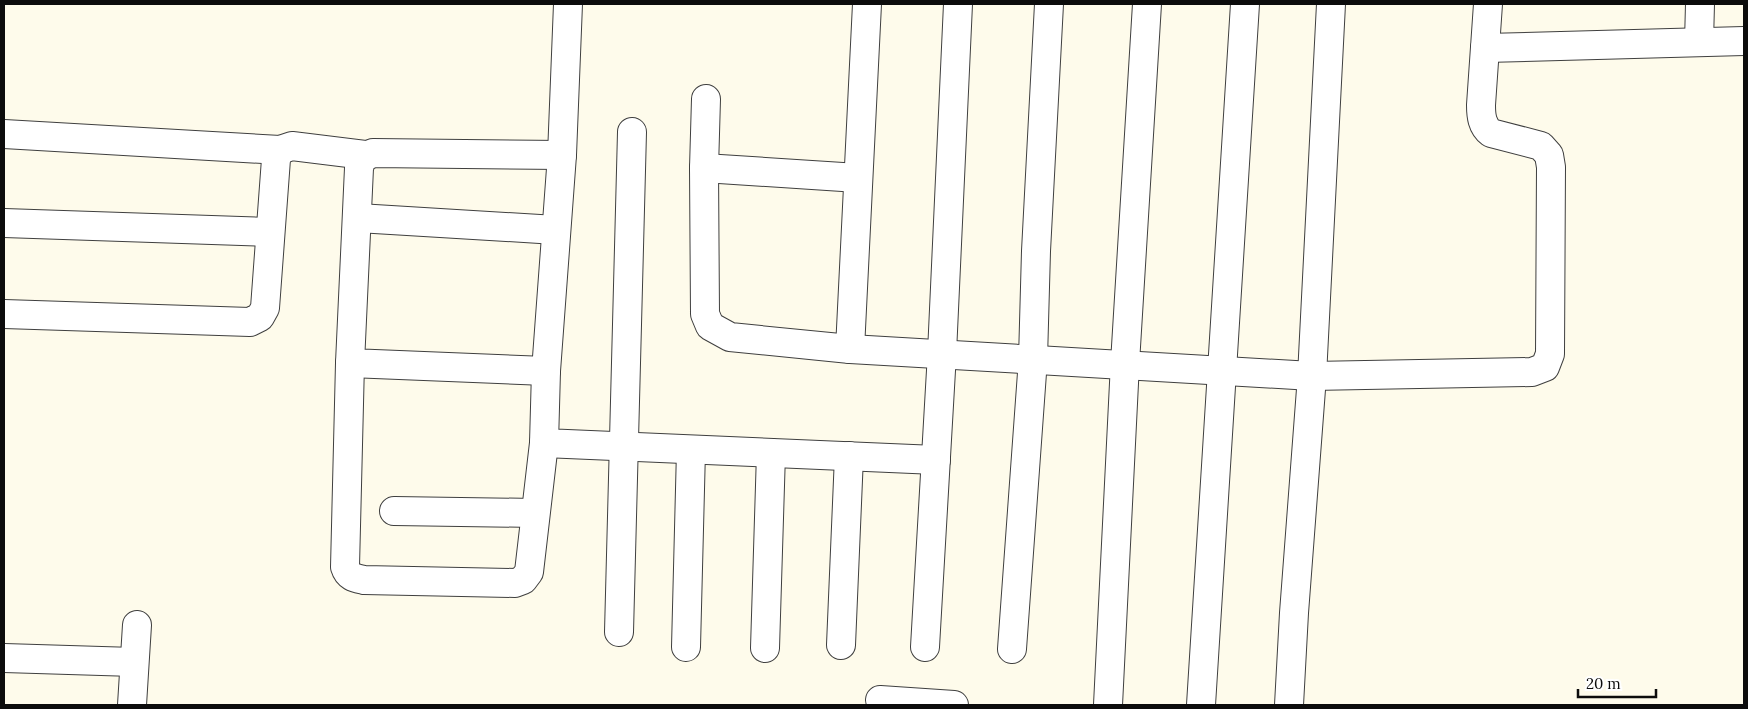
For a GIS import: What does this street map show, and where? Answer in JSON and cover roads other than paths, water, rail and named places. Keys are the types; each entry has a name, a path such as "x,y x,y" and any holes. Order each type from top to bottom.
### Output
{"street":[{"path":"365,155 359,168 350,363 345,567 349,576 364,580 515,583 523,580 529,572 544,443 546,371 562,156 568,4"},
{"path":"850,349 867,4"},
{"path":"925,647 942,353 958,4"},
{"path":"1012,649 1033,359 1036,251 1049,4"},
{"path":"1108,705 1125,363 1147,4"},
{"path":"1201,705 1220,369 1245,4"},
{"path":"1289,705 1312,376 1331,4"},
{"path":"706,99 704,168 705,314 710,326 730,337 850,349 1125,363 1312,376 1532,372 1539,371 1549,362 1550,155 1541,146 1491,133 1486,129 1481,112 1488,4"},
{"path":"1699,42 1700,4"},
{"path":"1485,48 1744,41"},
{"path":"619,632 632,132"},
{"path":"4,134 280,150 292,146 365,155 373,153 562,156"},
{"path":"4,314 250,322 260,317 265,308 276,159 280,150"},
{"path":"704,168 858,178"},
{"path":"358,218 556,230"},
{"path":"4,223 270,232"},
{"path":"350,363 546,371"},
{"path":"544,443 936,460"},
{"path":"686,647 691,450"},
{"path":"766,648 771,453"},
{"path":"841,645 850,456"},
{"path":"394,511 535,513"},
{"path":"132,705 137,625"},
{"path":"4,658 134,662"},
{"path":"880,700 954,705"}]}
